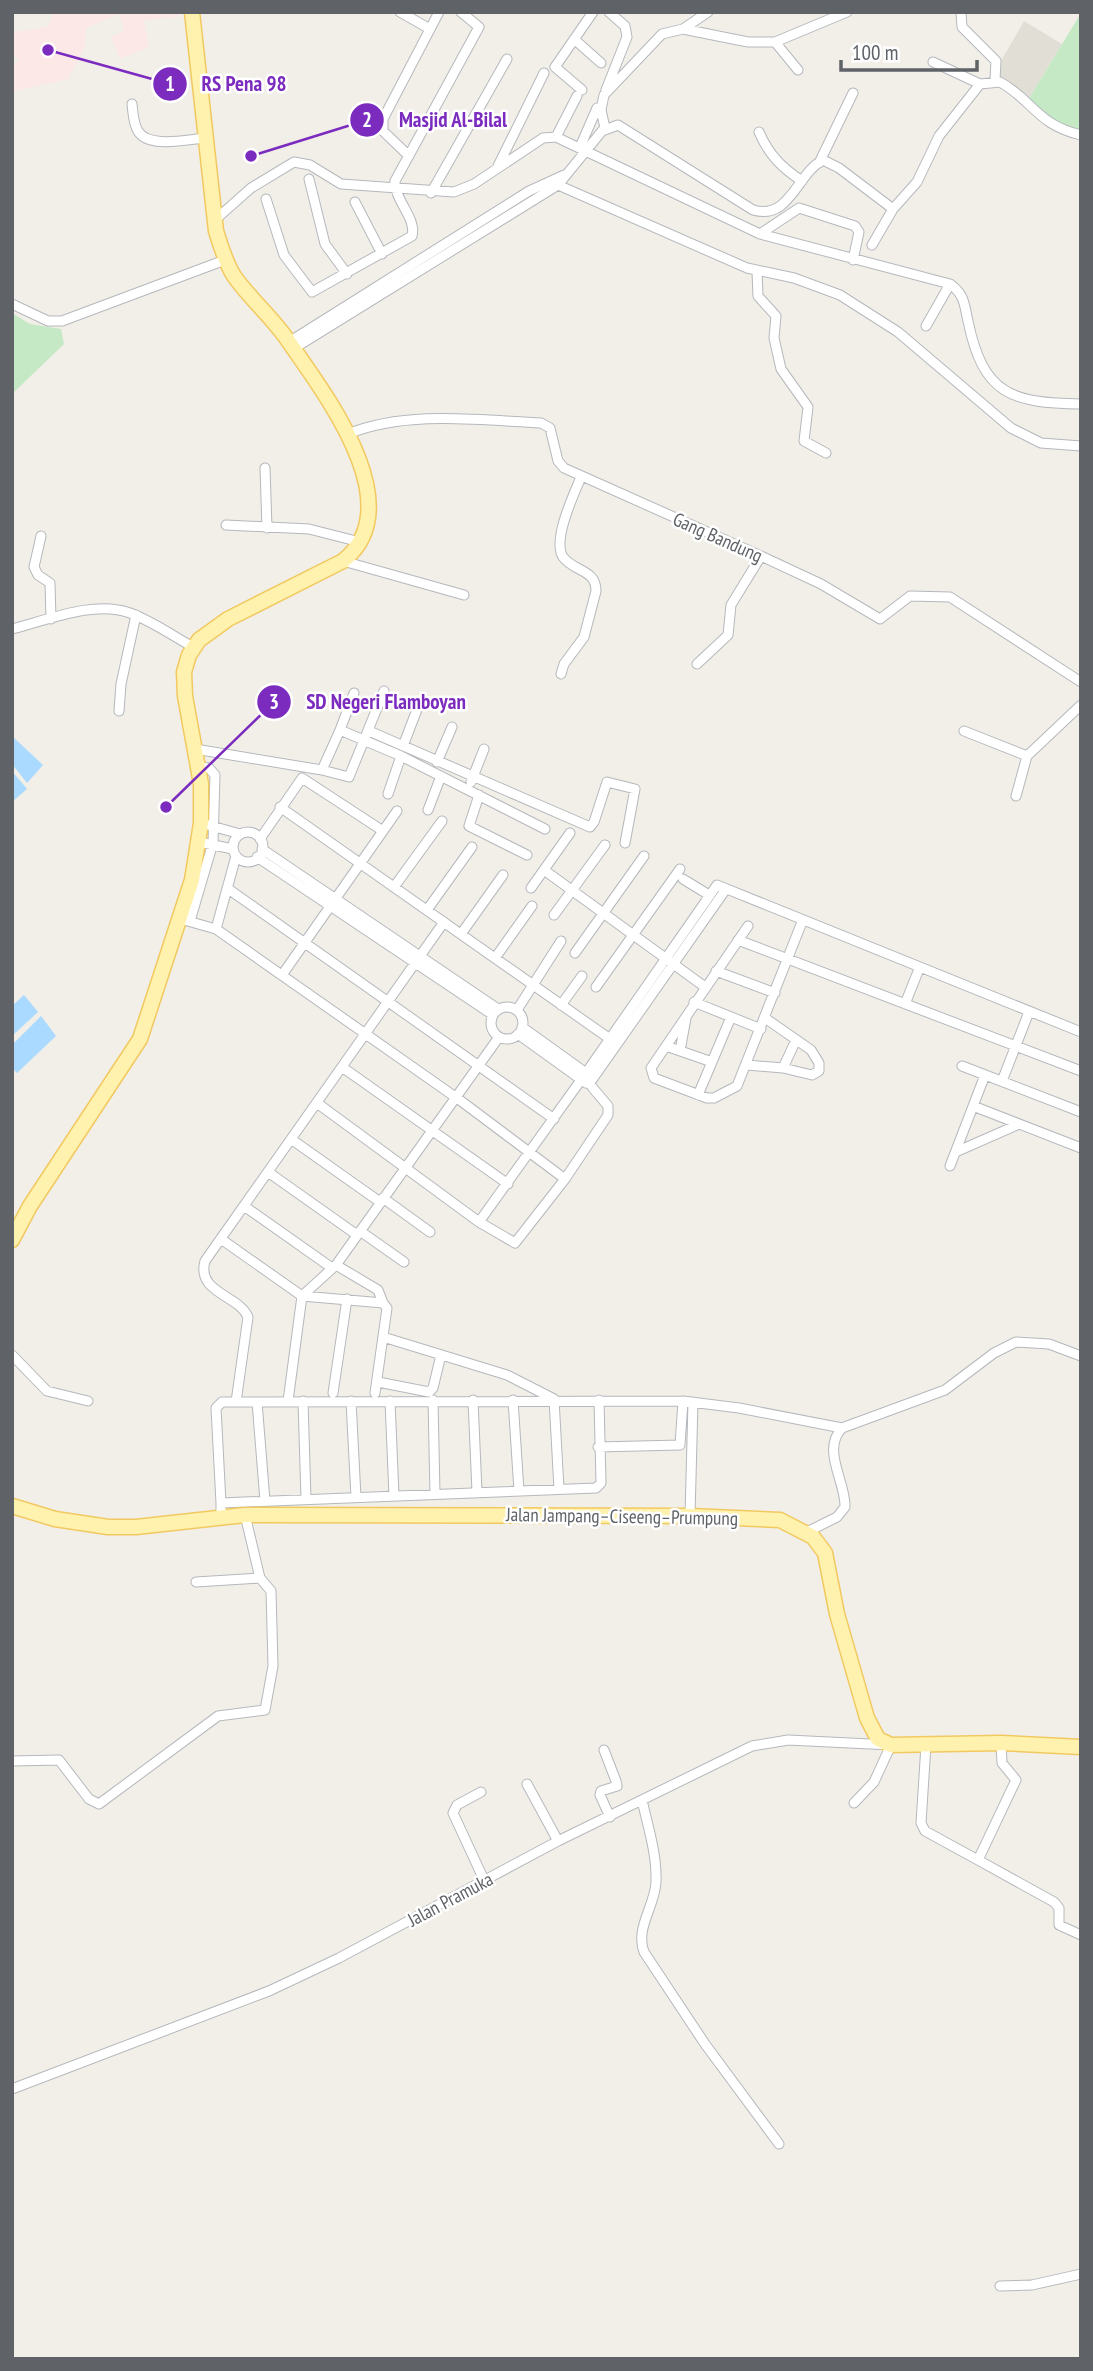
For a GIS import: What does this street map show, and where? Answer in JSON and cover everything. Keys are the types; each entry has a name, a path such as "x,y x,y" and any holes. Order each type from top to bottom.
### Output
{"main road":[{"path":"14,1231 140,1039 185,920 206,842 208,824 184,686 186,664 193,647 228,619 343,561 360,542 367,526 367,489 348,433 291,345 233,275 225,260 215,220 192,12"},
{"name":"Jalan Jampang–Ciseeng–Prumpung","path":"12,1506 55,1519 108,1527 136,1527 221,1510 245,1515 690,1516 780,1520 805,1532 825,1553 837,1614 873,1733 891,1745"},
{"path":"891,1745 1002,1743 1081,1747"}],"street":[{"path":"400,12 430,29"},
{"path":"408,156 381,126 439,12"},
{"path":"267,199 280,248 309,291 316,291 412,236 414,232 394,190 395,181 479,27 461,12"},
{"path":"556,137 580,93 555,67 593,12"},
{"path":"605,128 601,110 604,95 627,37 625,26 609,12"},
{"path":"604,95 662,34 683,29 708,12"},
{"path":"683,29 748,42 775,42 846,12"},
{"path":"961,12 962,27 996,61 995,80"},
{"path":"574,39 601,62"},
{"path":"775,42 798,70"},
{"path":"431,192 507,59"},
{"path":"933,62 980,84"},
{"path":"498,167 544,74"},
{"path":"872,245 893,209 917,182 939,136 980,84 995,80 1006,85 1044,121 1081,135"},
{"path":"291,345 558,185 583,149 605,128 618,125 698,173 746,207 759,212 783,205 819,163 853,93"},
{"path":"132,104 136,127 144,138 155,141 206,138"},
{"path":"583,149 597,108"},
{"path":"759,132 770,153 783,169 802,181"},
{"path":"215,220 251,188 296,161 317,168 341,184 431,192 463,190 543,138 556,137 760,234 950,284 962,294 974,343 993,383 1002,391 1033,401 1081,404"},
{"path":"819,163 823,160 833,164 893,209"},
{"path":"291,345 528,191 564,175"},
{"path":"309,179 319,229 325,244 347,274"},
{"path":"558,185 757,272 820,286 859,304 898,332 1012,428 1041,443 1081,446"},
{"path":"355,202 382,254"},
{"path":"760,234 799,208 855,226 859,232 853,260"},
{"path":"12,304 48,321 62,321 225,260"},
{"path":"757,272 758,296 776,316 774,338 782,369 807,407 804,442 826,453"},
{"path":"926,326 950,284"},
{"name":"Gang Bandung","path":"348,433 368,425 392,422 463,420 541,423 551,430 560,465 581,477 821,584 880,619 910,596 950,597 1081,682"},
{"path":"265,468 267,528"},
{"path":"561,674 564,664 584,637 596,591 596,583 591,575 564,559 561,550 565,514 581,477"},
{"path":"226,525 309,529 360,542"},
{"path":"41,536 34,567 38,575 50,583 51,620"},
{"path":"697,664 728,635 732,605 761,556"},
{"path":"343,561 464,595"},
{"path":"12,629 96,610 113,610 136,615 193,647"},
{"path":"119,711 121,684 136,615"},
{"path":"195,749 349,777 384,691"},
{"path":"322,770 354,692"},
{"path":"1016,796 1027,756 1081,705"},
{"path":"388,794 418,707"},
{"path":"438,762 452,727"},
{"path":"340,730 367,735 402,751 438,762 590,827 607,782 632,786 635,789 625,843"},
{"path":"964,731 1027,756"},
{"path":"468,790 484,749"},
{"path":"402,751 441,776 545,829"},
{"path":"428,810 441,776"},
{"path":"260,853 260,839 302,778 383,831"},
{"path":"479,795 469,826 527,855"},
{"path":"281,807 610,1039"},
{"path":"282,975 397,811"},
{"path":"394,887 442,821"},
{"path":"208,824 240,834 251,832 260,839"},
{"path":"531,888 570,833"},
{"path":"216,929 235,853 234,840 240,834"},
{"path":"206,842 235,853 247,861 260,853"},
{"path":"554,915 605,845"},
{"path":"427,910 472,847"},
{"path":"260,853 495,1012"},
{"path":"575,953 644,856"},
{"path":"596,987 680,869"},
{"path":"544,870 705,987"},
{"path":"461,934 503,875"},
{"path":"683,879 709,895"},
{"path":"479,1222 554,1119 588,1081 669,961 716,885 802,922 1081,1032"},
{"path":"227,888 554,1119"},
{"path":"588,1081 610,1039 726,889"},
{"path":"495,958 532,906"},
{"path":"185,920 216,929 565,1179"},
{"path":"236,1402 248,1317 244,1309 211,1286 204,1270 205,1261 444,922"},
{"path":"748,926 651,1068 651,1075 698,1095 714,1098 737,1086 802,922"},
{"path":"738,940 1081,1071"},
{"path":"317,1103 479,1222 510,1242 519,1241 608,1115 608,1106 588,1081 520,1031 517,1010 531,984 561,941"},
{"path":"905,1004 919,969"},
{"path":"716,971 775,993"},
{"path":"562,1005 582,976"},
{"path":"694,1002 761,1028"},
{"path":"495,1012 511,1007 517,1010"},
{"path":"495,1012 491,1027 499,1037 512,1038 520,1031"},
{"path":"1002,1081 1029,1012"},
{"path":"680,1051 687,1014"},
{"path":"698,1095 732,1017"},
{"path":"747,1065 783,1068 812,1075 819,1071 819,1063 811,1050 765,1018"},
{"path":"288,1401 302,1296 334,1266 499,1037"},
{"path":"783,1068 796,1040"},
{"path":"666,1046 712,1062"},
{"path":"962,1066 1081,1112"},
{"path":"342,1067 508,1184"},
{"path":"950,1166 985,1075"},
{"path":"973,1106 1081,1148"},
{"path":"958,1151 1017,1125"},
{"path":"291,1139 430,1232"},
{"path":"268,1172 404,1262"},
{"path":"244,1206 334,1266 378,1290 387,1308 375,1393"},
{"path":"221,1239 302,1296 383,1303"},
{"path":"333,1393 347,1299"},
{"path":"383,1337 507,1375 554,1399"},
{"path":"805,1532 837,1517 845,1507 844,1489 834,1455 836,1435 842,1428 945,1390 994,1353 1016,1342 1049,1344 1081,1356"},
{"path":"12,1355 47,1391 88,1401"},
{"path":"378,1382 429,1392 433,1388 442,1355"},
{"path":"554,1399 559,1489"},
{"path":"599,1399 599,1486 265,1501 221,1510 216,1408 222,1402 554,1399 599,1399 688,1401 842,1428"},
{"path":"433,1400 435,1494"},
{"path":"472,1400 477,1492"},
{"path":"513,1400 519,1491"},
{"path":"303,1401 306,1499"},
{"path":"351,1401 356,1497"},
{"path":"390,1401 394,1496"},
{"path":"598,1447 680,1445 688,1401"},
{"path":"688,1401 690,1516"},
{"path":"257,1402 265,1501"},
{"path":"12,1761 59,1760 89,1799 99,1804 218,1716 265,1710 273,1666 271,1591 260,1578 245,1515"},
{"path":"196,1582 260,1578"},
{"name":"Jalan Pramuka","path":"12,2090 269,1991 339,1958 558,1841 752,1746 788,1740 891,1745"},
{"path":"978,1860 1016,1780 1002,1763 1002,1743"},
{"path":"854,1803 874,1782 891,1745"},
{"path":"926,1745 920,1823 925,1831 1054,1902 1059,1908 1059,1925 1081,1935"},
{"path":"604,1750 617,1786 601,1791 600,1795 610,1817"},
{"path":"527,1784 558,1841"},
{"path":"481,1792 457,1805 453,1813 484,1880"},
{"path":"642,1800 655,1856 656,1881 654,1899 641,1934 644,1952 705,2044 779,2144"},
{"path":"1000,2286 1032,2286 1081,2274"}],"shaded area":[{"path":"55,12 180,12 179,17 144,20 149,47 120,59 111,37 124,31 119,14 86,28 85,47 68,79 14,91 12,65 19,61 12,52 12,32 47,27"},
{"path":"1024,21 1062,44 1028,100 993,75"}],"green space":[{"path":"1081,13 1081,132 1055,125 1028,100"},
{"path":"12,313 30,324 61,329 64,344 12,394"}],"water":[{"path":"12,736 43,765 27,783 12,764"},
{"path":"12,771 27,789 12,802"},
{"path":"24,995 38,1012 12,1036 12,1006"},
{"path":"41,1016 56,1036 17,1073 12,1068 12,1045"}],"place":[{"name":"RS Pena 98","path":"48,50"},
{"name":"Masjid Al-Bilal","path":"251,156"},
{"name":"SD Negeri Flamboyan","path":"166,807"}]}
